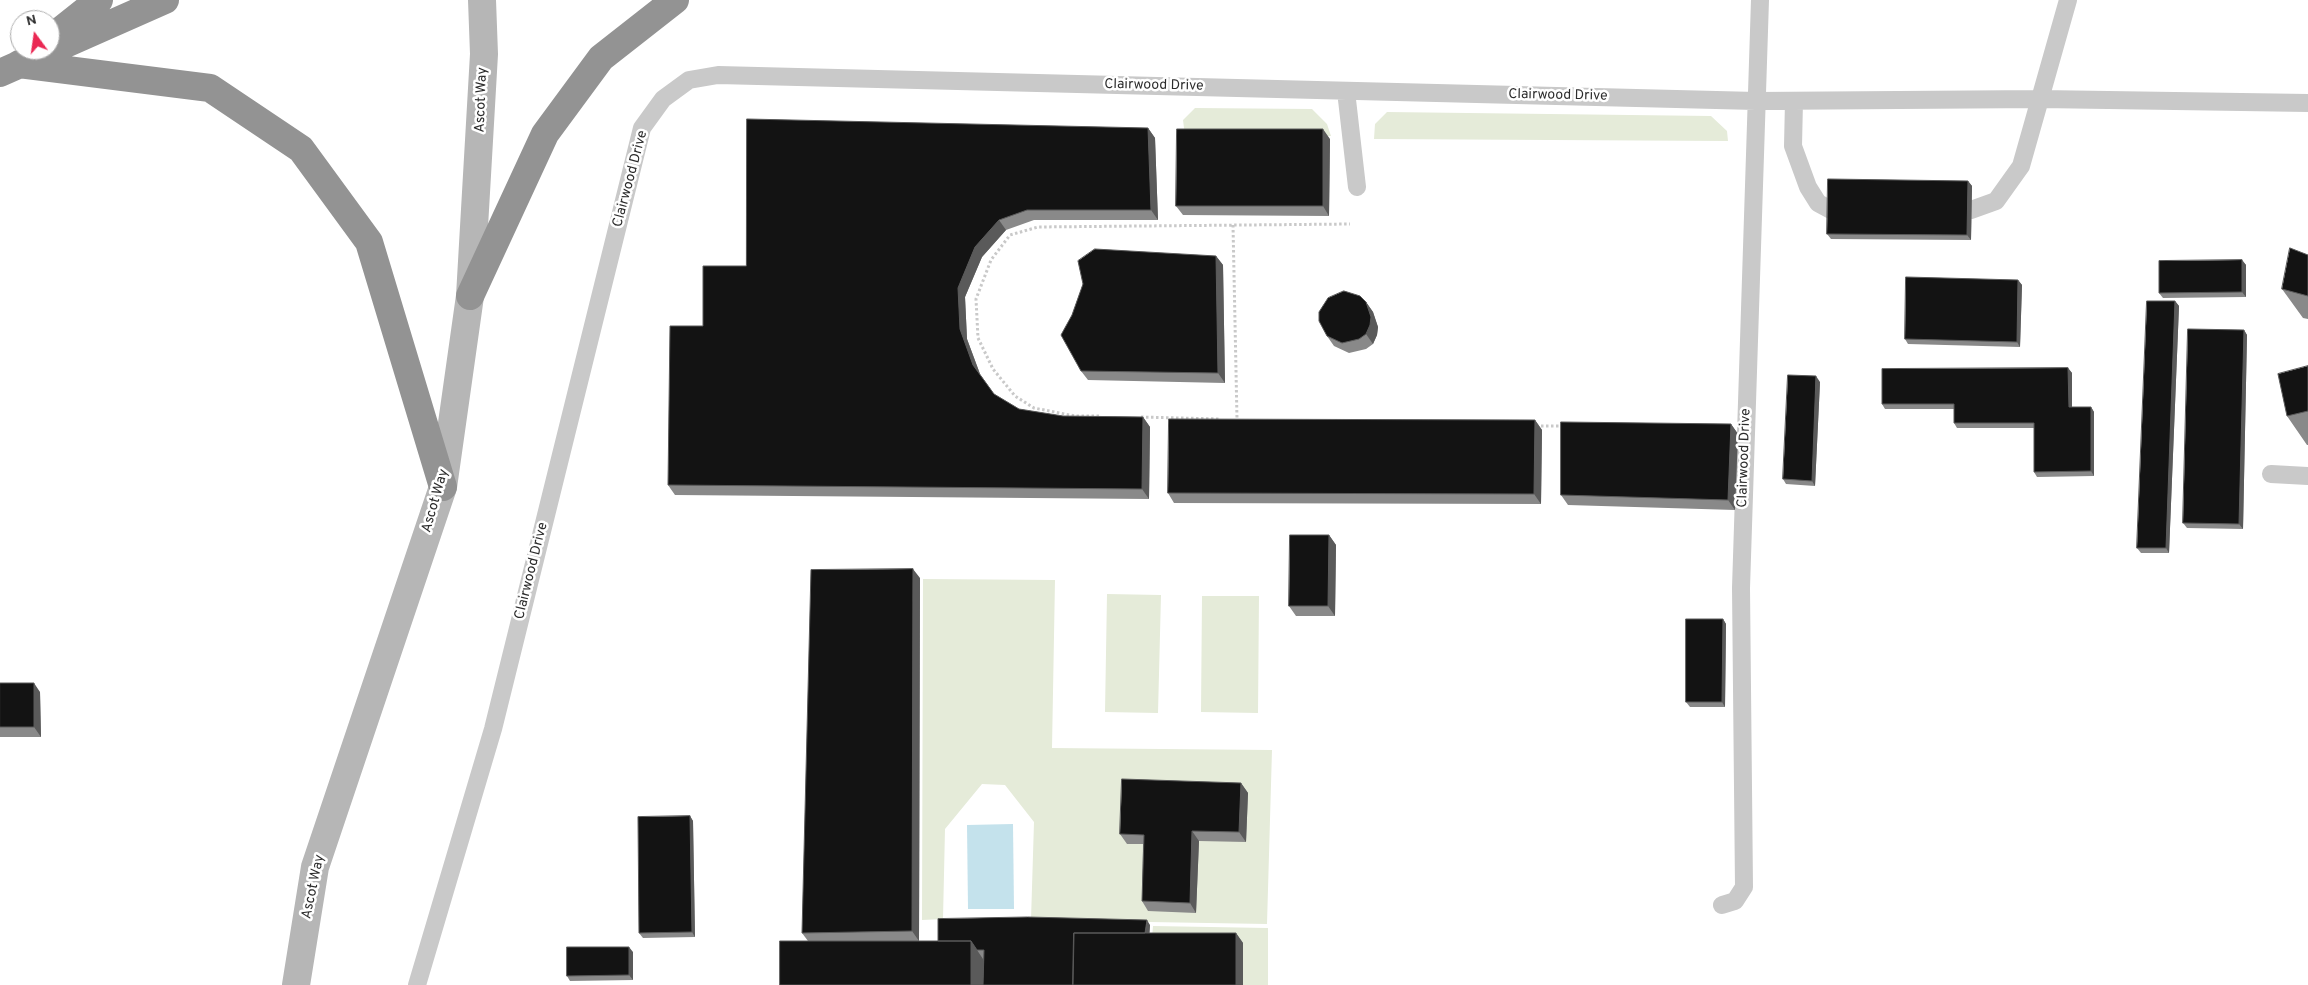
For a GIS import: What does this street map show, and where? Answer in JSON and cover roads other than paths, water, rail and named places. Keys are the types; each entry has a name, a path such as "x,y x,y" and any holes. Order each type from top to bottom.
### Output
{"highway":[{"path":"60,31 99,0"},
{"path":"18,62 165,0"},
{"path":"470,296 544,134 601,58 675,0"},
{"path":"18,62 210,88 301,149 369,242 443,487"}],"main road":[{"name":"Ascot Way","path":"296,985 316,867 443,487 470,296 484,54 482,0"}],"lane":[{"path":"1760,0 1756,101 2041,98 2308,103"},
{"path":"1971,210 1996,201 2022,166 2068,0"},
{"name":"Clairwood Drive","path":"418,985 493,729 642,128 664,98 689,80 718,75 1756,101 1742,588 1744,887 1735,901 1722,905"},
{"path":"1346,91 1356,186"},
{"path":"1794,101 1793,146 1808,187 1818,203 1831,210"},
{"path":"2271,474 2308,476"}],"water":[{"path":"1013,824 1014,909 968,909 967,825"}]}
